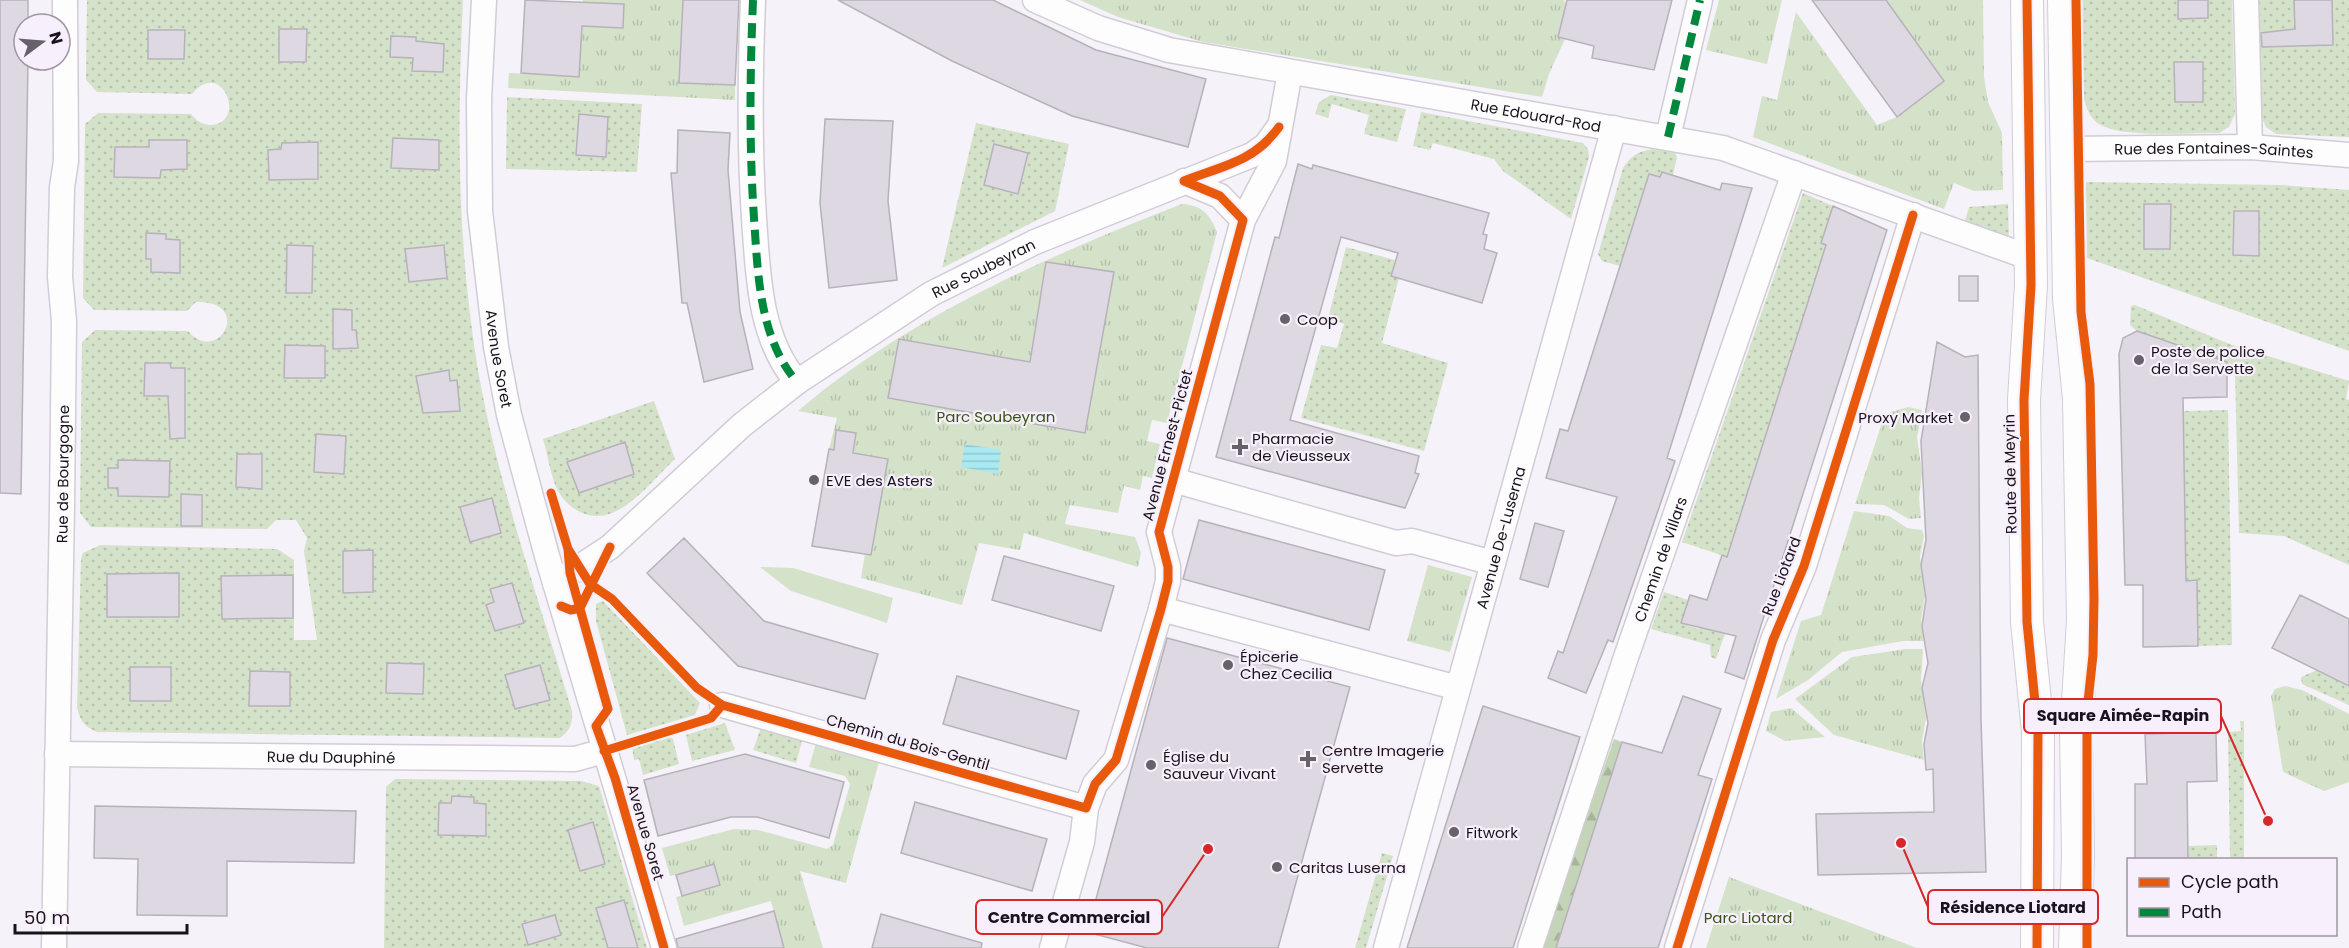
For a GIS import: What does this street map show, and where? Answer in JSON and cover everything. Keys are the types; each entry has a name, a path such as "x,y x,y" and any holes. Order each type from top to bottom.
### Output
{"main road":[{"name":"Route de Meyrin","path":"2027,0 2031,318 2024,400 2027,622 2038,732 2037,948"},
{"path":"2064,0 2073,149 2069,298 2079,399 2083,620 2076,734 2078,855 2075,948"}],"street":[{"name":"Rue de Bourgogne","path":"54,948 64,321 60,266 62,187 67,151 65,0"},
{"name":"Avenue Soret","path":"484,0 479,99 480,211 485,274 509,415 555,583 664,948"},
{"path":"753,0 748,104 757,262 762,306 784,367 797,382"},
{"name":"Rue Edouard-Rod","path":"1035,0 1134,40 1169,50 1723,148 2031,258"},
{"path":"1668,137 1700,0"},
{"path":"2246,0 2250,147"},
{"name":"Avenue Ernest-Pictet","path":"1052,948 1082,842 1086,808 1095,784 1116,760 1161,609 1168,581 1168,567 1159,531 1243,220 1274,161 1290,72"},
{"name":"Rue Soubeyran","path":"555,583 610,547 742,425 797,382 931,294 1035,242 1252,155 1266,144 1279,127"},
{"name":"Avenue De-Luserna","path":"1386,948 1614,128"},
{"name":"Rue des Fontaines-Saintes","path":"2073,149 2250,147 2349,155"},
{"name":"Chemin de Villars","path":"1530,948 1625,660 1794,173"},
{"path":"1184,181 1220,196 1243,220"},
{"name":"Rue Liotard","path":"1677,948 1773,640 1804,566 1913,215"},
{"name":"Avenue Ernest-Pictet","path":"1173,480 1396,543 1412,541 1493,563"},
{"path":"1161,609 1458,688"},
{"name":"Chemin du Bois-Gentil","path":"722,705 1086,808"},
{"name":"Rue du Dauphiné","path":"57,754 575,759 604,751"}],"green space":[{"path":"87,0 463,0 460,185 471,323 486,413 496,456 572,711 570,726 560,738 97,732 82,720 77,708 81,559 83,553 100,545 277,549 294,560 294,640 317,640 304,551 307,538 296,520 276,520 267,529 91,527 80,513 82,342 95,330 188,331 200,340 210,341 219,337 225,329 227,320 224,311 214,304 196,302 187,311 94,310 83,298 85,124 98,113 191,114 200,122 211,125 222,122 228,114 229,105 227,95 221,87 213,83 203,85 192,94 97,92 86,80"},
{"path":"583,0 683,0 679,82 735,85 735,100 508,88 509,73 579,76"},
{"path":"1080,0 1564,0 1566,7 1558,37 1565,39 1549,74 1542,97 1203,42 1118,17"},
{"path":"1719,0 1782,0 1767,64 1706,50"},
{"path":"1886,0 1983,0 1984,77 1988,102 2002,133 2003,190 1974,191 1954,183 1944,209 1753,137 1762,96 1777,100 1796,12 1877,125 1897,117 1944,81"},
{"path":"2082,0 2232,0 2235,114 2229,127 2219,133 2154,134 2119,131 2095,121 2083,96"},
{"path":"2258,0 2349,0 2349,137 2276,134 2266,127 2261,116"},
{"path":"1331,95 1406,109 1397,142 1364,134 1369,115 1332,104 1328,118 1315,114 1319,102"},
{"path":"507,97 642,104 637,172 506,169"},
{"path":"1421,112 1583,143 1588,149 1589,157 1571,219 1503,171 1494,159 1433,143 1430,150 1413,146"},
{"path":"976,123 1069,144 1055,211 942,268"},
{"path":"1653,149 1675,153 1677,157 1673,175 1662,172 1660,177 1649,175 1620,266 1602,261 1598,254 1623,168 1635,155"},
{"path":"2086,182 2280,185 2349,190 2349,351 2087,258"},
{"path":"1803,193 1833,206 1822,243 1826,245 1727,557 1682,542"},
{"name":"Parc Soubeyran","path":"1182,204 1194,206 1204,212 1217,232 1167,423 1152,420 1147,441 1160,444 1152,478 1143,476 1140,490 1124,486 1118,513 1070,505 1065,524 1135,537 1141,553 1138,567 1024,533 1020,550 979,543 962,605 861,578 865,554 871,555 888,459 829,449 837,418 798,411 841,377 886,346 981,292 1081,245"},
{"path":"2008,204 2009,241 1964,224 1969,207"},
{"path":"1346,247 1395,260 1391,276 1399,278 1382,343 1448,363 1424,451 1301,418 1321,345 1337,348 1344,324 1328,319"},
{"path":"2135,305 2232,345 2349,381 2346,399 2349,400 2349,565 2284,536 2239,533 2235,373 2227,362 2137,331 2130,325 2131,306"},
{"path":"654,401 675,459 632,501 607,515 594,516 580,512 570,505 557,489 543,439"},
{"path":"1908,407 1922,410 1917,437 1922,473 1919,498 1921,518 1909,519 1884,505 1855,504 1885,414"},
{"path":"2228,410 2232,645 2198,646 2197,581 2186,581 2183,411"},
{"path":"1854,511 1889,516 1907,528 1922,530 1924,536 1920,556 1925,596 1921,619 1924,641 1903,641 1842,652 1808,680 1776,699 1801,621 1821,615"},
{"path":"1428,565 1472,577 1450,652 1407,641"},
{"path":"760,567 793,568 893,598 887,623 791,591"},
{"path":"1664,592 1688,600 1681,623 1699,629 1702,622 1718,628 1717,632 1725,634 1716,659 1711,657 1710,645 1651,629"},
{"path":"603,601 700,703 695,715 627,735 596,621 596,604"},
{"path":"1906,649 1923,649 1921,680 1926,718 1922,741 1924,760 1834,735 1795,699 1852,657"},
{"path":"2317,670 2349,686 2349,705 2302,684 2301,677"},
{"path":"2285,686 2302,690 2349,714 2349,782 2324,791 2283,772 2271,696 2275,689"},
{"path":"1791,708 1825,737 1785,741 1766,731 1771,712"},
{"path":"2240,721 2244,721 2244,858 2230,858 2228,732 2241,731"},
{"path":"725,723 735,750 692,761 686,735"},
{"path":"762,725 803,738 796,763 753,750"},
{"path":"670,737 673,739 679,764 643,775 639,759 634,760 632,747"},
{"path":"1614,739 1622,742 1556,948 1541,948"},
{"path":"817,740 880,758 846,883 800,871 823,948 784,948 771,901 684,926 676,897 720,885 676,875 670,876 662,848 734,829 758,830 827,849 833,845 850,784 845,776 809,767"},
{"path":"395,779 581,781 599,786 647,948 384,948 386,787"},
{"path":"2217,845 2217,858 2188,858 2188,846"},
{"path":"1382,853 1393,856 1366,948 1355,948"},
{"name":"Parc Liotard","path":"1729,877 1917,948 1706,948"}],"water":[{"path":"965,444 1001,450 998,474 961,467"}],"building":[{"path":"0,0 28,0 28,12 12,12 12,72 28,72 21,494 0,493"},
{"path":"525,0 624,4 623,28 582,26 579,77 521,73"},
{"path":"683,0 739,0 735,85 679,83"},
{"path":"838,0 993,0 1096,50 1206,79 1188,147 1072,116 952,61"},
{"path":"1567,0 1672,0 1654,70 1592,58 1594,46 1558,37"},
{"path":"1812,0 1886,0 1944,81 1897,117"},
{"path":"2178,0 2208,0 2208,18 2178,19"},
{"path":"2294,0 2332,0 2333,45 2262,47 2261,33 2295,29"},
{"path":"279,29 307,29 306,62 279,62"},
{"path":"148,30 185,30 184,59 148,59"},
{"path":"391,36 416,37 416,41 444,44 443,72 412,71 413,58 390,57"},
{"path":"2174,62 2203,62 2203,102 2175,102"},
{"path":"579,114 608,117 606,157 576,155"},
{"path":"825,119 893,121 888,201 897,280 829,288 820,203"},
{"path":"678,130 730,133 728,170 740,312 753,369 704,382 687,303 682,303 671,173 677,173"},
{"path":"393,138 439,140 439,170 391,168"},
{"path":"149,140 187,140 187,169 161,170 160,178 114,177 115,147 149,147"},
{"path":"318,142 318,179 269,180 268,150 281,149 282,143"},
{"path":"994,144 1028,153 1018,194 984,185"},
{"path":"1298,164 1312,169 1313,165 1489,213 1483,234 1487,235 1484,249 1497,253 1482,303 1391,276 1398,253 1341,237 1290,420 1419,456 1415,473 1419,474 1405,508 1216,457 1275,237 1279,238"},
{"path":"1662,172 1720,190 1722,183 1752,188 1667,458 1675,461 1613,642 1608,640 1586,693 1548,678 1558,651 1563,653 1617,497 1546,478 1560,429 1568,431 1649,174 1660,177"},
{"path":"2144,204 2171,204 2170,249 2144,249"},
{"path":"1833,206 1887,230 1744,679 1725,672 1736,636 1681,623 1690,595 1707,600 1722,555 1727,557 1826,245 1821,243"},
{"path":"2234,211 2259,211 2259,256 2233,255"},
{"path":"146,233 166,234 166,239 180,240 180,273 151,272 151,259 146,259"},
{"path":"287,245 313,246 312,293 286,293"},
{"path":"444,245 447,278 409,282 405,249"},
{"path":"1046,262 1114,272 1085,433 888,398 899,339 1030,362"},
{"path":"1959,276 1978,276 1978,301 1959,301"},
{"path":"333,309 352,310 352,330 356,330 358,348 333,349"},
{"path":"2137,331 2227,362 2227,397 2183,398 2186,581 2197,580 2198,646 2143,647 2143,585 2125,585 2119,354 2123,338"},
{"path":"1937,342 1965,357 1978,355 1981,720 1986,872 1818,875 1816,814 1934,812 1933,769 1926,770 1924,744 1928,723 1922,688 1928,663 1922,626 1926,599 1921,565 1926,540 1921,441"},
{"path":"285,345 325,346 325,378 284,378"},
{"path":"145,363 170,363 171,368 185,368 185,438 170,439 168,396 144,396"},
{"path":"449,370 450,381 457,380 460,411 423,413 416,376"},
{"path":"836,430 856,433 853,453 888,459 871,555 812,546 829,449 834,450"},
{"path":"316,434 346,436 344,474 314,472"},
{"path":"625,442 634,474 579,493 567,462"},
{"path":"237,454 262,454 262,489 236,487"},
{"path":"118,460 170,461 169,497 118,496 118,488 108,488 108,468 118,468"},
{"path":"181,494 202,495 202,526 181,526"},
{"path":"492,498 501,533 470,542 460,507"},
{"path":"1199,520 1385,570 1369,630 1183,579"},
{"path":"1535,523 1564,531 1548,587 1520,579"},
{"path":"684,538 764,621 878,654 865,699 738,666 647,573"},
{"path":"373,550 373,592 343,593 343,551"},
{"path":"1004,556 1114,586 1101,631 992,600"},
{"path":"179,573 179,617 107,617 107,574"},
{"path":"293,575 293,618 222,619 221,576"},
{"path":"512,583 524,623 495,631 486,605 494,602 490,589"},
{"path":"2300,595 2349,619 2349,686 2272,648"},
{"path":"1167,638 1350,687 1278,948 1147,948 1087,932"},
{"path":"387,663 424,664 423,694 386,693"},
{"path":"540,665 550,700 515,709 505,675"},
{"path":"130,667 171,667 171,701 130,701"},
{"path":"250,671 290,672 290,706 249,706"},
{"path":"957,676 1079,711 1066,759 943,724"},
{"path":"1683,696 1721,709 1698,775 1712,779 1658,948 1556,948 1622,742 1662,753"},
{"path":"1483,706 1580,737 1513,948 1407,948"},
{"path":"2216,732 2217,781 2187,782 2188,858 2135,858 2135,784 2147,784 2145,734"},
{"path":"745,754 844,782 829,838 757,817 731,817 658,836 644,780"},
{"path":"452,796 474,797 474,803 486,804 486,836 438,835 439,803 451,803"},
{"path":"915,802 1047,839 1032,891 901,853"},
{"path":"95,806 356,811 354,863 227,861 227,916 137,915 138,859 94,858"},
{"path":"593,822 605,864 580,871 568,830"},
{"path":"714,864 720,885 682,896 676,875"},
{"path":"624,900 638,948 608,948 596,908"},
{"path":"774,911 784,948 678,948 676,939"},
{"path":"881,914 982,943 981,948 872,948"},
{"path":"555,915 561,935 528,945 522,924"}],"marked path":[{"path":"753,0 752,190 759,283 768,326 775,346 784,365 797,382"},
{"path":"1668,137 1700,0"}],"cycle path":[{"path":"2027,0 2031,285 2024,400 2027,622 2038,732 2037,948"},
{"path":"2076,0 2081,312 2090,384 2094,598 2093,655 2087,711 2087,948"},
{"path":"1184,181 1248,156 1269,139 1279,127"},
{"path":"568,549 590,584 612,599 697,688 722,705 1086,808 1095,784 1116,760 1161,609 1168,581 1168,567 1159,532 1243,220 1220,196 1184,181"},
{"path":"1677,948 1773,640 1804,566 1913,215"},
{"path":"551,493 568,549 570,573 608,709 596,726 615,778 664,948"},
{"path":"561,606 571,610 580,608 610,547"},
{"path":"604,751 711,718 722,705"}],"place":[{"name":"Coop","path":"1285,319"},
{"name":"Poste de police de la Servette","path":"2139,360"},
{"name":"Proxy Market","path":"1965,417"},
{"name":"Pharmacie de Vieusseux","path":"1240,447"},
{"name":"EVE des Asters","path":"814,480"},
{"name":"Épicerie Chez Cecilia","path":"1228,665"},
{"name":"Centre Imagerie Servette","path":"1308,759"},
{"name":"Église du Sauveur Vivant","path":"1151,765"},
{"name":"Square Aimée-Rapin","path":"2268,821"},
{"name":"Fitwork","path":"1454,832"},
{"name":"Résidence Liotard","path":"1901,843"},
{"name":"Centre Commercial","path":"1208,849"},
{"name":"Caritas Luserna","path":"1277,867"}]}
